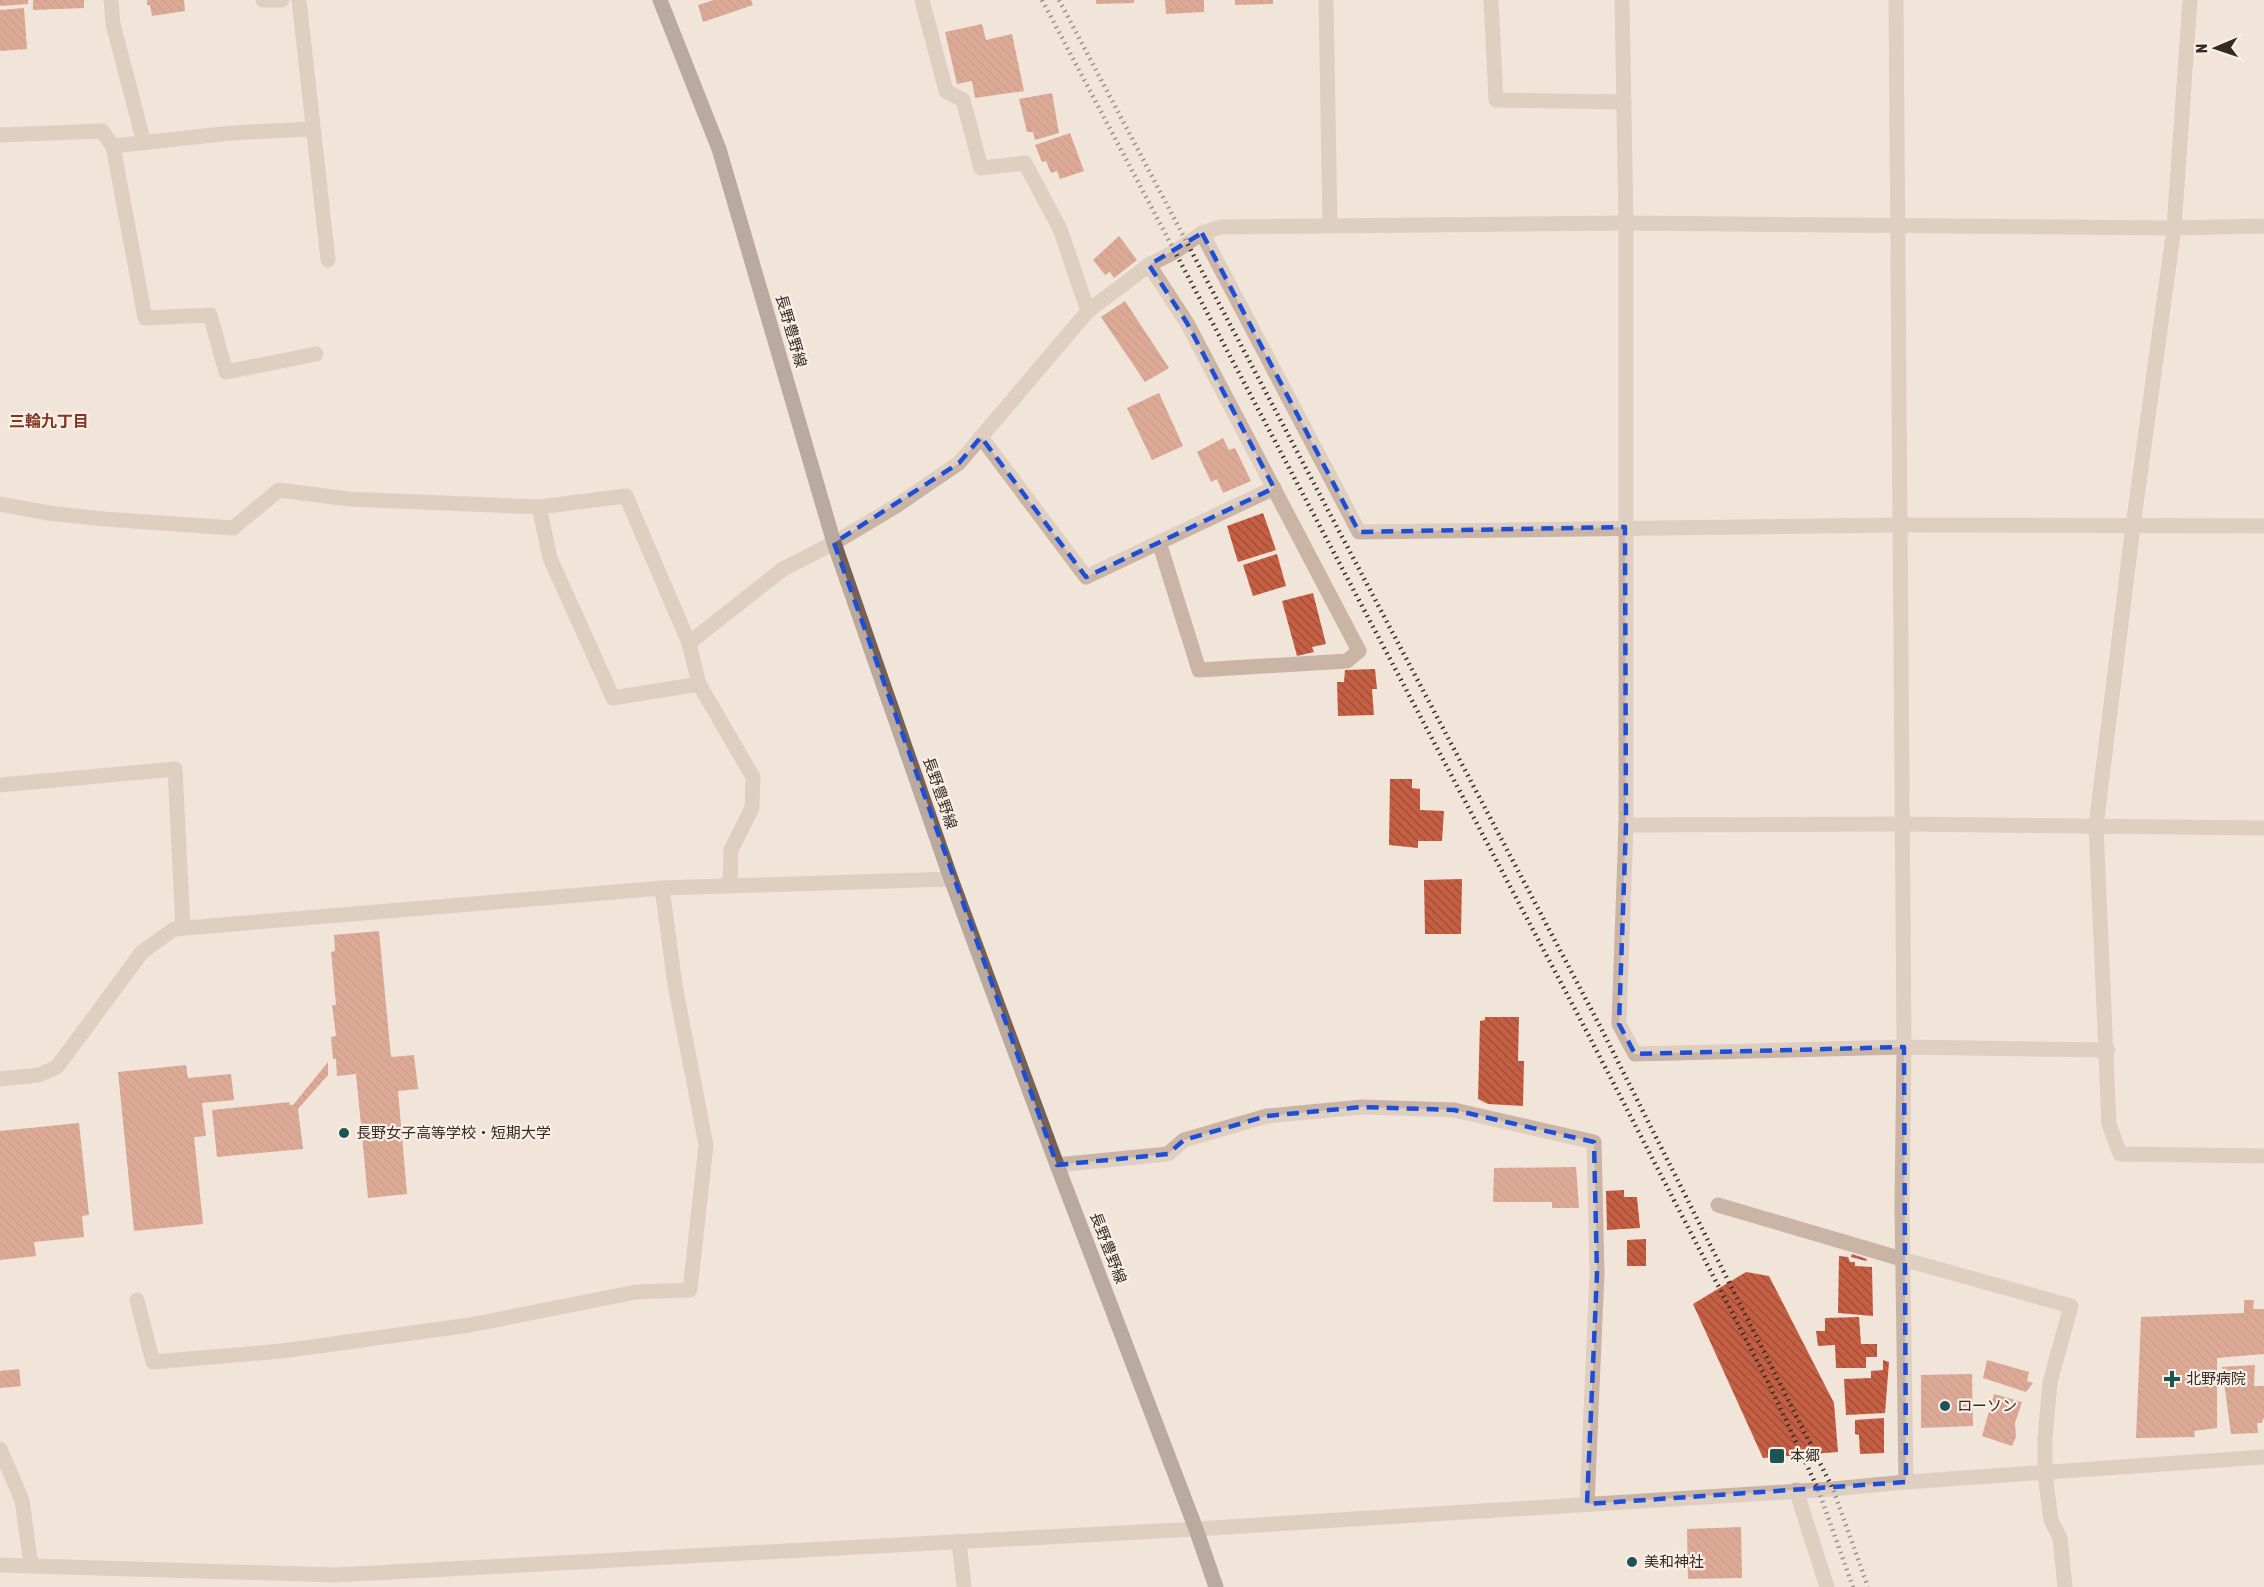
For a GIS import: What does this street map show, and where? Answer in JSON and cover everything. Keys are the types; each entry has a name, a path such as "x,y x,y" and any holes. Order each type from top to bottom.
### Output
{"main road":[{"name":"長野豊野線","path":"660,0 720,149 834,543 951,879 1196,1529 1215,1587"}],"street":[{"path":"111,0 113,24 144,142"},
{"path":"263,0 282,0"},
{"path":"299,0 328,260"},
{"path":"922,0 946,91 963,100 981,168 1025,163 1060,229 1088,311"},
{"path":"1326,0 1330,225"},
{"path":"1491,0 1496,100 1624,102"},
{"path":"1622,0 1626,223 1626,825 1619,1024 1635,1054 1904,1047 2108,1050"},
{"path":"1896,0 1904,1047 1902,1259 1906,1482"},
{"path":"2190,0 2174,228 2133,526 2096,825 2108,1050 2109,1124 2120,1154 2264,1156"},
{"path":"113,146 231,133 312,129"},
{"path":"0,135 102,131 113,146 145,318 210,315 226,372 316,354"},
{"path":"688,643 783,569 834,543 896,506 959,463 1088,311 1149,265 1176,251 1202,233 1221,227 1626,223 2174,228 2264,226"},
{"path":"1202,233 1359,532 1900,525 2264,526"},
{"path":"1149,265 1187,323 1359,651 1347,661 1199,670 1159,542"},
{"path":"981,437 1086,577 1274,488"},
{"path":"0,504 49,513 104,519 233,528 279,490 349,498 539,507 626,496 688,643 699,684 753,777 752,808 731,850 730,885"},
{"path":"539,507 550,558 613,698 699,684"},
{"path":"0,785 176,769 183,928"},
{"path":"1626,825 2096,825 2264,828"},
{"path":"0,1079 39,1075 57,1067 142,952 174,929 662,888 951,879"},
{"path":"137,1300 153,1362 282,1351 470,1325 636,1292 690,1290 706,1145 675,985 662,888"},
{"path":"1057,1165 1168,1154 1184,1140 1267,1116 1362,1107 1454,1110 1594,1142 1597,1273 1587,1504"},
{"path":"1718,1205 2071,1306 2050,1382 2044,1438 2045,1474 2051,1520 2060,1538 2065,1587"},
{"path":"0,1449 22,1500 31,1566"},
{"path":"0,1565 334,1575 1196,1529 2264,1458"},
{"path":"1796,1490 1827,1587"},
{"path":"959,1542 964,1587"}],"highlighted area":[{"path":"1202,233 1359,532 1625,527 1626,825 1619,1024 1635,1054 1904,1047 1906,1482 1587,1504 1597,1273 1594,1142 1454,1110 1362,1107 1267,1116 1184,1140 1168,1154 1057,1165 834,543 959,463 981,437 1086,577 1274,488 1187,323 1149,265"}],"building":[{"path":"0,0 28,0 28,4 0,6"},
{"path":"33,0 84,0 84,8 33,10"},
{"path":"147,0 184,0 185,11 152,16"},
{"path":"714,0 751,0 753,5 703,22 698,5"},
{"path":"1096,0 1134,0 1134,3 1096,4"},
{"path":"1165,0 1204,0 1204,12 1166,14"},
{"path":"1235,0 1273,0 1273,4 1235,5"},
{"path":"24,8 27,49 0,51 0,10"},
{"path":"982,24 986,40 1012,34 1024,91 975,98 972,81 957,84 945,32"},
{"path":"1052,93 1059,133 1035,140 1033,132 1027,132 1019,99"},
{"path":"1070,133 1084,171 1060,179 1057,171 1051,173 1046,161 1042,162 1035,145"},
{"path":"1119,236 1137,260 1114,278 1110,272 1105,275 1093,260"},
{"path":"1125,301 1169,368 1145,382 1101,317"},
{"path":"1159,393 1183,446 1152,460 1127,408"},
{"path":"1223,438 1229,450 1235,448 1251,481 1223,493 1217,479 1211,482 1197,452"},
{"path":"1263,513 1276,550 1238,562 1227,526"},
{"path":"1277,554 1286,586 1253,596 1243,565"},
{"path":"1313,593 1326,644 1312,647 1314,652 1297,656 1282,601"},
{"path":"1375,669 1377,689 1372,689 1374,715 1338,716 1337,682 1344,682 1345,670"},
{"path":"1390,779 1412,779 1412,788 1420,789 1420,810 1444,811 1442,841 1418,841 1418,848 1389,845"},
{"path":"1462,879 1461,934 1425,934 1424,880"},
{"path":"379,931 391,1057 414,1055 418,1089 398,1091 407,1194 368,1198 356,1074 337,1076 336,1059 333,1059 331,1037 336,1036 332,1005 336,1005 331,952 335,951 334,935"},
{"path":"1485,1017 1519,1017 1518,1061 1524,1061 1523,1106 1488,1104 1478,1099 1480,1021 1485,1020"},
{"path":"328,1062 328,1075 298,1109 303,1149 217,1157 212,1110 289,1102 293,1105"},
{"path":"186,1065 188,1078 231,1074 234,1100 202,1103 206,1136 194,1137 203,1224 134,1231 118,1072"},
{"path":"79,1123 89,1215 82,1216 84,1237 34,1242 36,1256 0,1260 0,1131"},
{"path":"1576,1167 1579,1208 1552,1208 1552,1202 1493,1202 1494,1168"},
{"path":"1624,1190 1624,1197 1637,1197 1640,1228 1607,1230 1606,1191"},
{"path":"1646,1239 1646,1266 1627,1266 1627,1240"},
{"path":"1852,1254 1867,1259 1866,1261 1851,1257"},
{"path":"1839,1256 1848,1257 1850,1262 1855,1262 1855,1266 1872,1267 1873,1316 1838,1313"},
{"path":"1746,1272 1769,1276 1834,1403 1838,1452 1763,1458 1693,1304"},
{"path":"2244,1300 2254,1300 2253,1309 2264,1309 2264,1354 2217,1358 2217,1428 2194,1431 2195,1437 2136,1438 2141,1317 2244,1313"},
{"path":"1859,1317 1861,1344 1877,1344 1877,1357 1866,1357 1866,1368 1836,1368 1835,1345 1818,1346 1816,1331 1825,1331 1825,1318"},
{"path":"1883,1360 1889,1362 1885,1413 1846,1415 1844,1379 1871,1378 1871,1371 1883,1370"},
{"path":"1987,1360 2029,1372 2027,1381 2033,1383 2026,1392 1983,1378"},
{"path":"2255,1365 2254,1386 2264,1386 2262,1423 2257,1423 2258,1433 2231,1434 2222,1367"},
{"path":"19,1369 21,1386 0,1388 0,1371"},
{"path":"1972,1374 1973,1426 1921,1428 1921,1375"},
{"path":"1994,1394 2022,1402 2015,1423 2016,1437 2012,1446 1982,1436"},
{"path":"1884,1418 1884,1453 1860,1454 1859,1435 1855,1434 1855,1420"},
{"path":"1741,1527 1742,1578 1688,1579 1687,1529"}],"railway":[{"path":"1042,0 1588,1034 1769,1384 1818,1489 1853,1587"},
{"path":"1059,0 1601,1028 1833,1489 1868,1587"}],"place":[{"name":"長野女子高等学校・短期大学","path":"344,1133"},
{"name":"北野病院","path":"2172,1379"},
{"name":"ローソン","path":"1945,1406"},
{"name":"本郷","path":"1777,1456"},
{"name":"美和神社","path":"1632,1562"}],"district":[{"name":"三輪九丁目","path":"49,421"}]}
